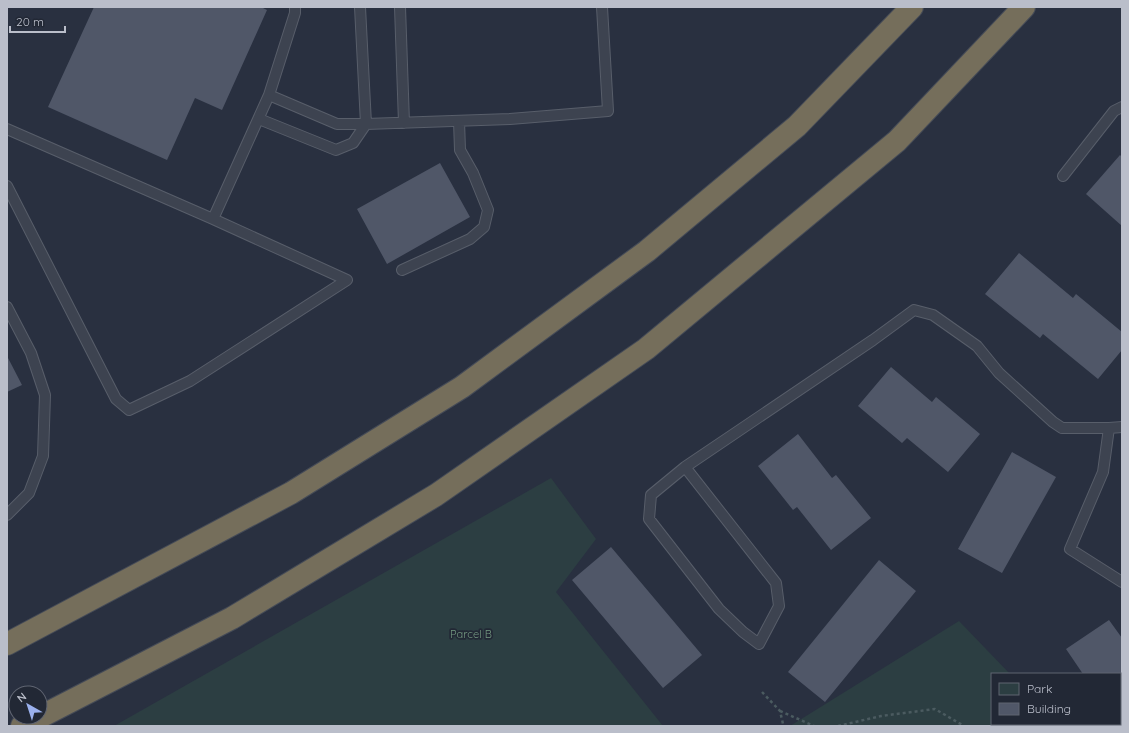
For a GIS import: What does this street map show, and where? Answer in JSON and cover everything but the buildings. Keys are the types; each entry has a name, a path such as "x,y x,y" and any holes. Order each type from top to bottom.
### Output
{"highway":[{"path":"7,644 291,493 462,387 647,251 797,126 912,7"},
{"path":"48,713 232,618 436,495 646,349 897,141 1024,7"}],"lane":[{"path":"213,219 269,95 295,12 295,7"},
{"path":"259,119 336,150 353,143 366,124 360,7"},
{"path":"400,7 404,123"},
{"path":"269,95 337,124 510,119 608,111 602,7"},
{"path":"1063,176 1114,111 1122,107"},
{"path":"402,270 470,239 484,227 488,210 473,173 460,150 459,121"},
{"path":"7,129 348,280 190,381 129,410 116,399 7,186"},
{"path":"7,307 31,353 45,394 42,456 29,493 7,515"},
{"path":"685,467 776,583 779,606 759,644 743,632 719,609 649,519 651,495 685,467 873,340 914,310 933,315 977,346 999,373 1053,422 1062,428 1122,427"},
{"path":"1109,428 1103,472 1070,549 1122,582"}],"path":[{"path":"762,692 780,711 814,726"},
{"path":"838,726 881,716 935,709 964,726"},
{"path":"780,711 783,724 782,726"}],"green space":[{"name":"Parcel B","path":"551,478 596,539 556,592 663,726 114,726"},
{"path":"959,621 1009,673 991,673 991,725 1060,726 790,726"}]}
